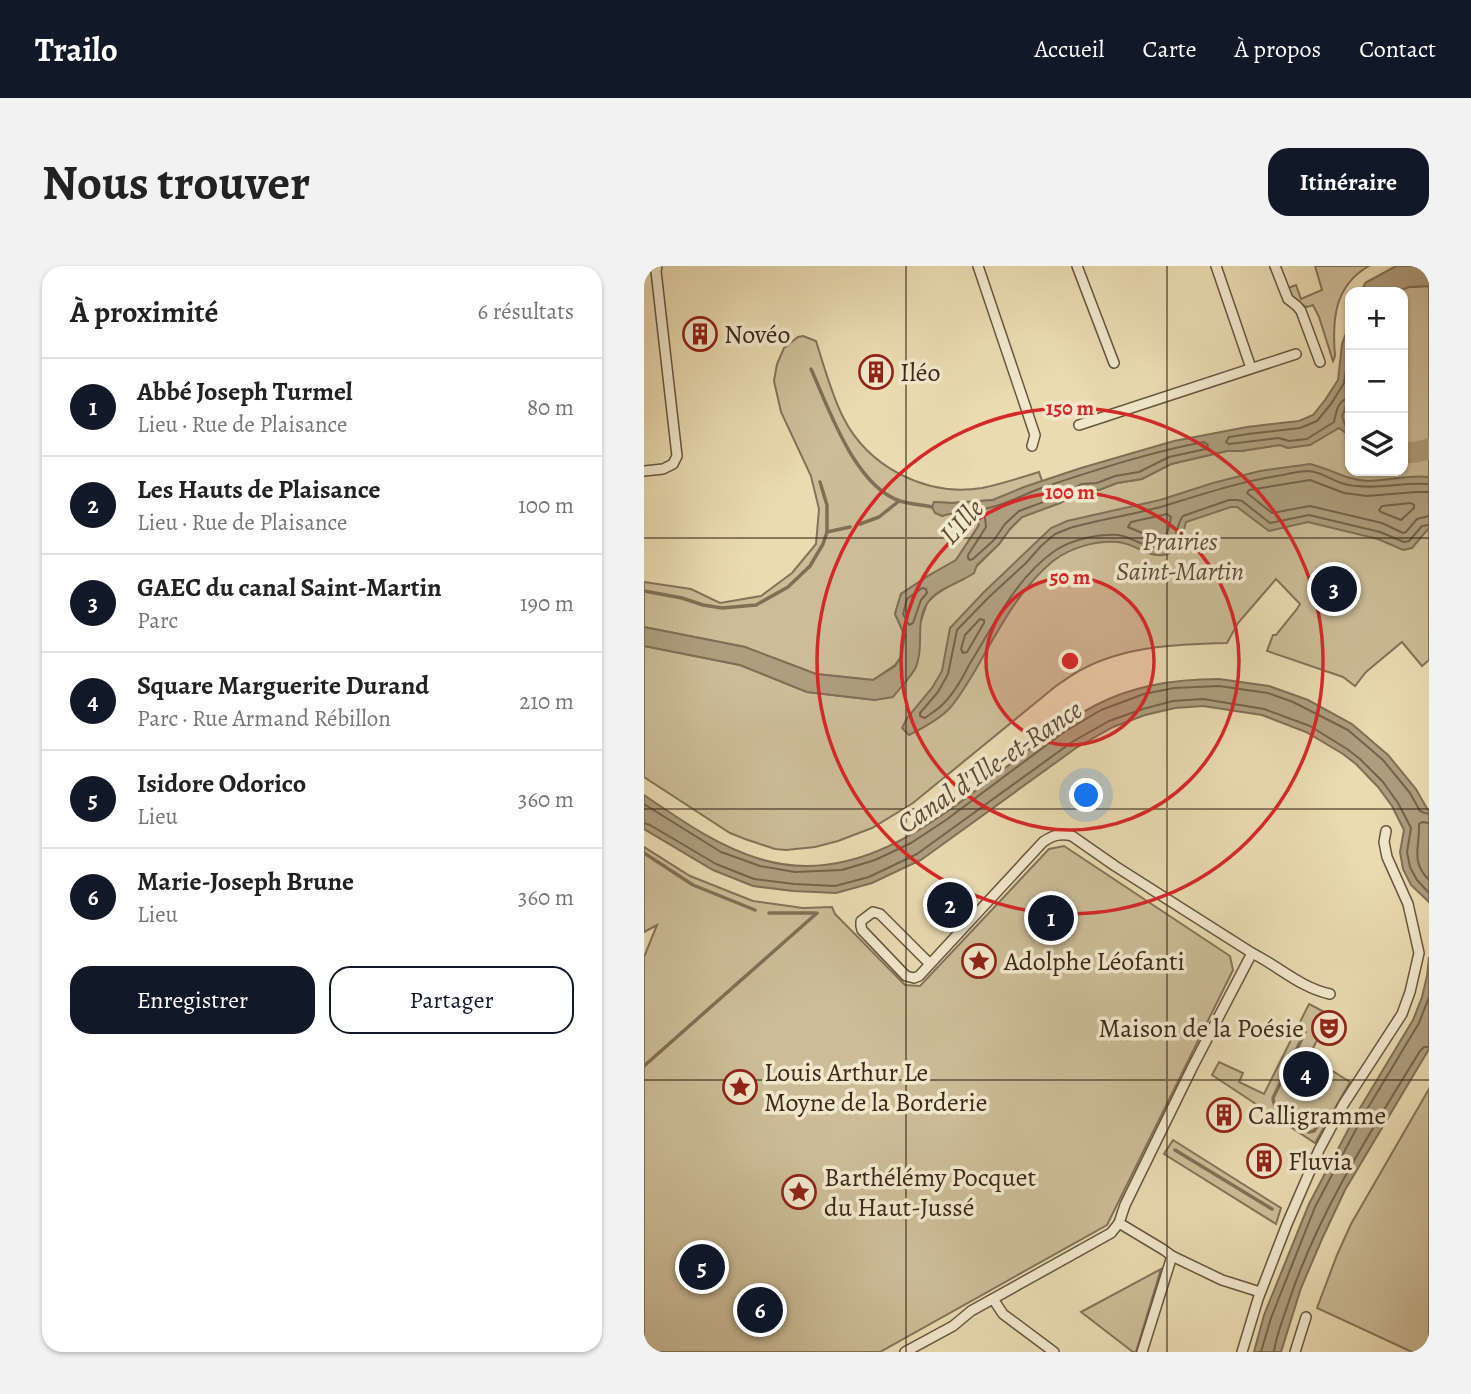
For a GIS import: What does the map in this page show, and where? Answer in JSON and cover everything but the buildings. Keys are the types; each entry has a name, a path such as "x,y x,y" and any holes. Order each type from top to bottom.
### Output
{"street":[{"path":"644,471 663,469 673,464 677,456 657,266"},
{"path":"978,266 1035,435 1032,446"},
{"path":"1077,266 1114,363"},
{"path":"1216,266 1251,368"},
{"path":"1275,266 1288,299 1301,311 1320,362"},
{"path":"1079,425 1296,354"},
{"path":"1242,1352 1260,1292 1319,1150 1343,1105 1402,1014 1410,992 1419,953 1408,904 1387,857 1384,842 1386,831"},
{"path":"930,964 877,911 861,921 862,930 909,978 919,976 1043,842 1050,837 1064,834 1072,836 1309,988 1330,994"},
{"path":"907,1352 953,1326 971,1311 1111,1233 1119,1223 1125,1205 1193,1066 1252,953"},
{"path":"1119,1223 1172,1256 1222,1280 1260,1292"},
{"path":"1142,1352 1172,1256"},
{"path":"993,1299 1003,1314 1054,1352"},
{"path":"1295,1352 1306,1317"}],"green space":[{"path":"1315,266 1369,266 1348,283 1342,294 1335,317 1333,361 1313,305 1307,307 1297,302 1288,288 1296,285 1301,299 1322,290"},
{"name":"Prairies Saint-Martin","path":"1429,286 1429,660 1422,666 1402,642 1366,672 1355,686 1343,677 1267,651 1273,635 1276,635 1300,604 1276,579 1238,623 1227,643 1132,651 1079,671 1056,686 913,803 872,828 838,841 815,847 775,849 730,833 644,777 644,646 740,665 807,692 875,700 919,655 920,624 927,603 934,596 964,579 1022,517 1060,503 1085,490 1099,490 1117,483 1142,479 1171,464 1227,451 1280,445 1288,448 1339,428 1345,432 1345,476 1408,476 1409,287"},
{"path":"803,336 816,341 835,399 854,435 883,464 901,475 940,488 961,490 982,488 1039,472 1042,481 993,500 934,502 942,516 958,513 969,515 977,520 979,525 956,560 901,594 895,614 905,636 901,657 895,665 873,680 816,674 745,647 644,627 644,582 691,589 720,603 761,596 792,573 816,544 819,509 811,476 781,412 774,381 784,348"},
{"path":"1064,846 1230,956 1233,970 1107,1225 880,1352 651,1352 644,1348 644,957 657,925 644,932 644,847 690,876 753,901 803,908 832,907 835,914 905,985 920,986 1049,849"},
{"path":"1309,1004 1330,1015 1309,1056 1350,1082 1315,1143 1212,1075 1219,1062 1243,1073 1239,1082 1264,1094"},
{"path":"1429,1089 1429,1352 1412,1352 1317,1308 1351,1224"},
{"path":"1173,1140 1281,1208 1276,1224 1164,1154"},
{"path":"1161,1269 1136,1352 1081,1312"}],"water":[{"path":"1396,266 1429,266 1429,286 1364,287 1365,283"},
{"path":"1345,336 1345,409 1342,416 1345,432 1339,428 1310,445 1288,448 1280,445 1227,451 1171,464 1142,479 1117,483 1099,490 1084,490 1060,503 1022,517 977,565 974,573 937,593 928,602 921,618 919,659 908,679 893,697 875,700 807,692 740,665 644,646 644,627 745,647 816,674 873,680 895,666 901,657 905,636 895,614 901,594 956,560 979,525 977,520 969,515 958,513 942,516 935,513 932,507 934,502 993,500 1081,468 1174,441 1247,427 1299,421 1313,415 1338,380"},
{"path":"1310,464 1368,481 1429,477 1429,528 1412,548 1403,550 1378,539 1308,522 1269,531 1237,507 1231,507 1186,522 1175,549 1164,555 1148,553 1118,542 1101,542 1075,549 1053,561 1029,585 949,709 909,735 902,728 942,671 950,628 1051,528 1067,521 1160,500 1260,471"},
{"path":"1219,679 1269,686 1308,700 1352,724 1388,755 1416,789 1429,812 1429,902 1411,885 1403,869 1400,852 1404,830 1392,806 1356,764 1306,732 1262,715 1203,706 1175,708 1145,715 1113,727 1076,748 921,860 872,883 836,893 753,886 713,870 644,829 644,795 714,840 760,859 808,866 853,860 896,842 938,818 1057,729 1110,698 1156,684"},
{"path":"1429,957 1429,1049 1345,1190 1301,1288 1281,1352 1254,1352 1264,1315 1309,1204 1357,1113 1413,1020 1422,997"}],"waterway":[{"path":"811,369 845,444 870,480 884,493 900,501 932,507"},
{"path":"1408,453 1429,449"},
{"path":"820,482 827,505 827,532"},
{"path":"860,524 879,517 899,501"},
{"path":"644,591 722,608 756,605 788,587 810,566 827,532 850,527"},
{"path":"644,853 693,885 755,910"},
{"path":"769,913 815,913"},
{"path":"644,1066 817,913"},
{"path":"1305,1032 1273,1098 1274,1104 1286,1118 1309,1132 1314,1131 1324,1117"},
{"path":"1175,1150 1272,1209"}],"place":[{"name":"Novéo","path":"700,334"},
{"name":"Iléo","path":"876,372"},
{"name":"GAEC du canal Saint-Martin","path":"1334,589"},
{"name":"Les Hauts de Plaisance","path":"950,905"},
{"name":"Abbé Joseph Turmel","path":"1051,918"},
{"name":"Adolphe Léofanti","path":"979,961"},
{"name":"Maison de la Poésie","path":"1329,1028"},
{"name":"Square Marguerite Durand","path":"1306,1074"},
{"name":"Louis Arthur Le Moyne de la Borderie","path":"740,1087"},
{"name":"Calligramme","path":"1224,1115"},
{"name":"Fluvia","path":"1264,1161"},
{"name":"Barthélémy Pocquet du Haut-Jussé","path":"799,1192"},
{"name":"Isidore Odorico","path":"702,1267"},
{"name":"Marie-Joseph Brune","path":"760,1310"}],"water label":[{"name":"L'Ille","path":"961,521"},
{"name":"Canal d'Ille-et-Rance","path":"989,766"}]}
